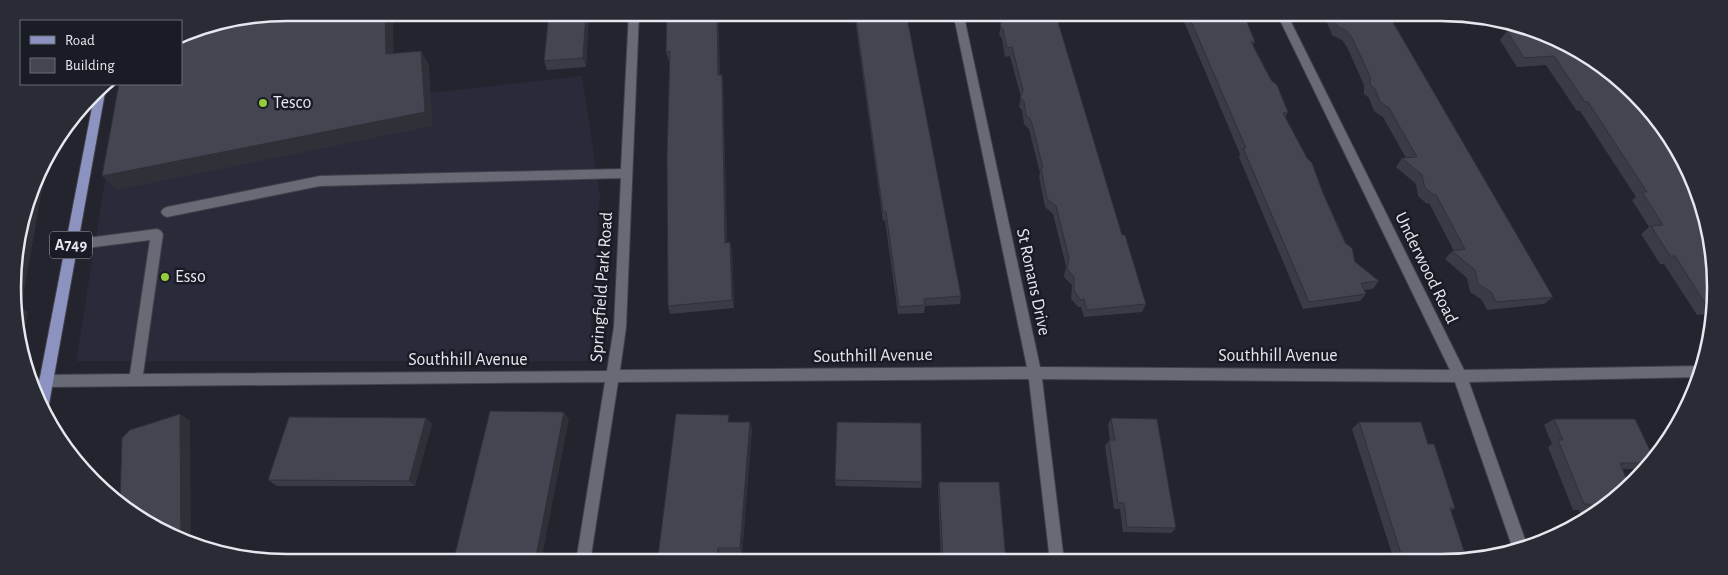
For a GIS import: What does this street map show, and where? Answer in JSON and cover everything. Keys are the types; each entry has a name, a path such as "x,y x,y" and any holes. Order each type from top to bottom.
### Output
{"main road":[{"name":"A749","path":"44,392 100,98"}],"street":[{"name":"Springfield Park Road","path":"584,554 620,327 634,21"},
{"name":"St Ronans Drive","path":"960,21 1035,373 1056,554"},
{"name":"Underwood Road","path":"1285,21 1460,376 1518,542"},
{"path":"167,212 320,180 627,173"},
{"path":"71,245 156,234 136,380"},
{"name":"Southhill Avenue","path":"45,381 613,378 1035,373 1460,376 1694,371"}],"shaded area":[{"path":"582,76 600,195 589,361 76,361 121,85 182,84 383,98"}],"building":[{"name":"Tesco","path":"385,21 386,54 421,51 425,112 102,176 119,85 182,85 182,44 202,35 236,26 270,22"},
{"path":"548,21 585,21 583,58 544,61"},
{"path":"667,21 717,21 718,75 722,75 725,243 730,242 732,300 668,306 667,157 670,51 666,52"},
{"path":"856,21 908,21 961,296 924,299 925,305 899,307 886,212 883,212"},
{"path":"1002,21 1058,21 1122,235 1125,235 1146,304 1087,310 1084,299 1081,300 1074,291 1074,277 1067,269 1069,258 1056,206 1047,199 1041,168 1043,168 1031,120 1026,115 1024,101 1020,98 1023,90 1012,47 1007,48 1003,29 1000,26"},
{"path":"1191,21 1247,21 1255,42 1251,42 1271,80 1277,85 1288,112 1283,113 1307,158 1312,163 1345,243 1352,248 1355,262 1379,281 1361,283 1366,294 1309,302 1243,148 1246,148"},
{"path":"1335,21 1392,21 1553,297 1496,302 1491,292 1478,284 1475,270 1452,251 1465,249 1436,195 1425,188 1422,175 1402,158 1417,157 1389,108 1380,102 1375,89 1370,84 1370,76 1352,38 1347,31 1337,26"},
{"path":"1507,31 1526,35 1574,57 1588,66 1616,87 1652,125 1671,154 1693,202 1702,236 1706,270 1706,305 1675,256 1670,256 1651,226 1663,225 1642,192 1647,192 1588,102 1585,102 1554,56 1524,58"},
{"path":"490,411 564,412 537,554 455,554"},
{"path":"180,414 181,531 154,518 120,495 122,438 130,430"},
{"path":"676,414 729,415 728,422 750,422 740,548 718,548 718,554 658,554"},
{"path":"289,417 426,418 409,481 268,480"},
{"path":"1111,418 1157,419 1176,528 1127,527 1124,503 1118,503 1109,440 1115,440"},
{"path":"1554,419 1635,419 1651,452 1641,463 1620,463 1626,478 1591,507 1590,504 1584,504 1558,440 1563,440"},
{"path":"837,422 921,423 922,482 835,480"},
{"path":"1359,422 1421,422 1428,444 1434,444 1455,508 1450,508 1464,552 1401,554"},
{"path":"939,482 999,482 1005,554 943,554"}],"place":[{"name":"Tesco","path":"263,103"},
{"name":"Esso","path":"165,277"}]}
